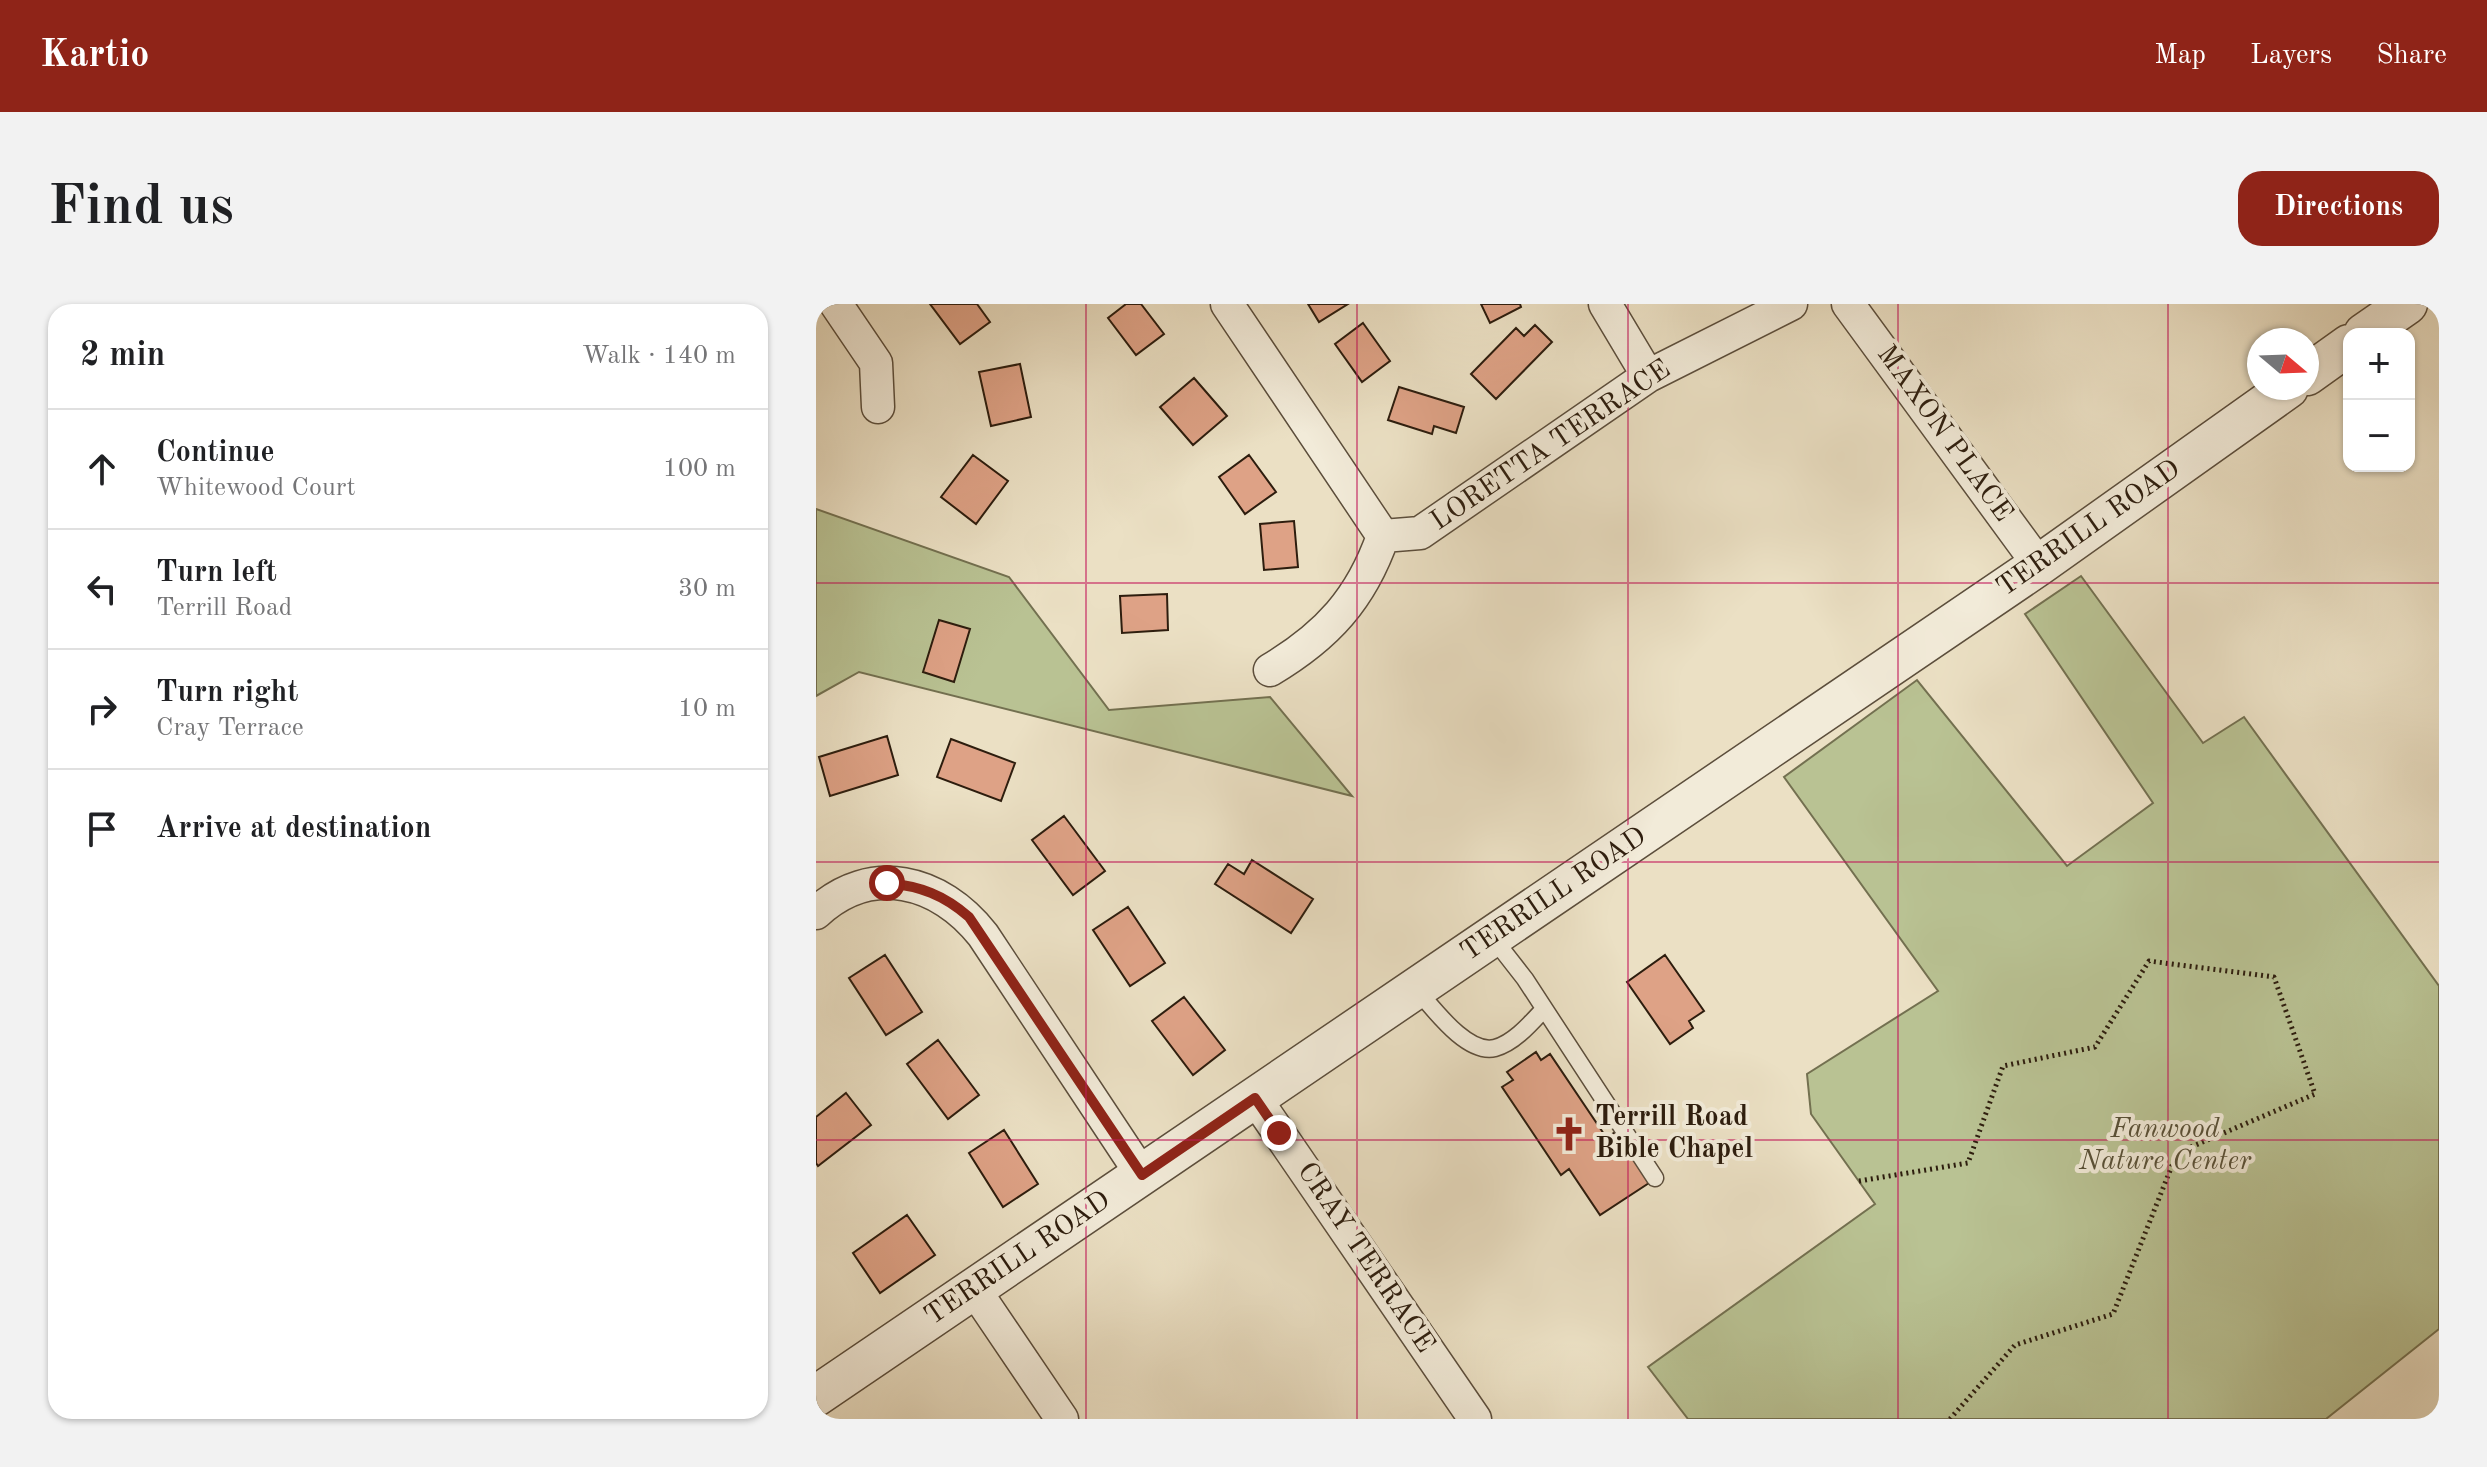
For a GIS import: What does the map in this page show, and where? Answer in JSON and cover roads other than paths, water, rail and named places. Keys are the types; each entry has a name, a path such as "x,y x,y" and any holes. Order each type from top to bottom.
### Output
{"street":[{"path":"836,304 876,363 878,407"},
{"path":"1227,304 1383,536 1374,562 1353,599 1328,629 1270,670"},
{"path":"1605,304 1648,376"},
{"name":"LORETTA TERRACE","path":"1383,536 1420,533 1648,376 1791,304"},
{"name":"MAXON PLACE","path":"1848,304 2039,565"},
{"path":"2373,328 2407,304"},
{"path":"2319,366 2343,349"},
{"name":"TERRILL ROAD","path":"816,1396 2039,565 2271,400"},
{"path":"816,913 843,894 864,886 887,883 921,888 952,902 983,935 1142,1175"},
{"name":"CRAY TERRACE","path":"1255,1098 1475,1419"},
{"path":"974,1289 1062,1419"}],"lane":[{"path":"1492,937 1525,979 1655,1178"},
{"path":"1416,988 1455,1032 1481,1047 1495,1048 1522,1032 1544,1009"}],"place":[{"name":"Terrill Road Bible Chapel","path":"1569,1134"}],"park label":[{"name":"Fanwood Nature Center","path":"2165,1146"}]}
